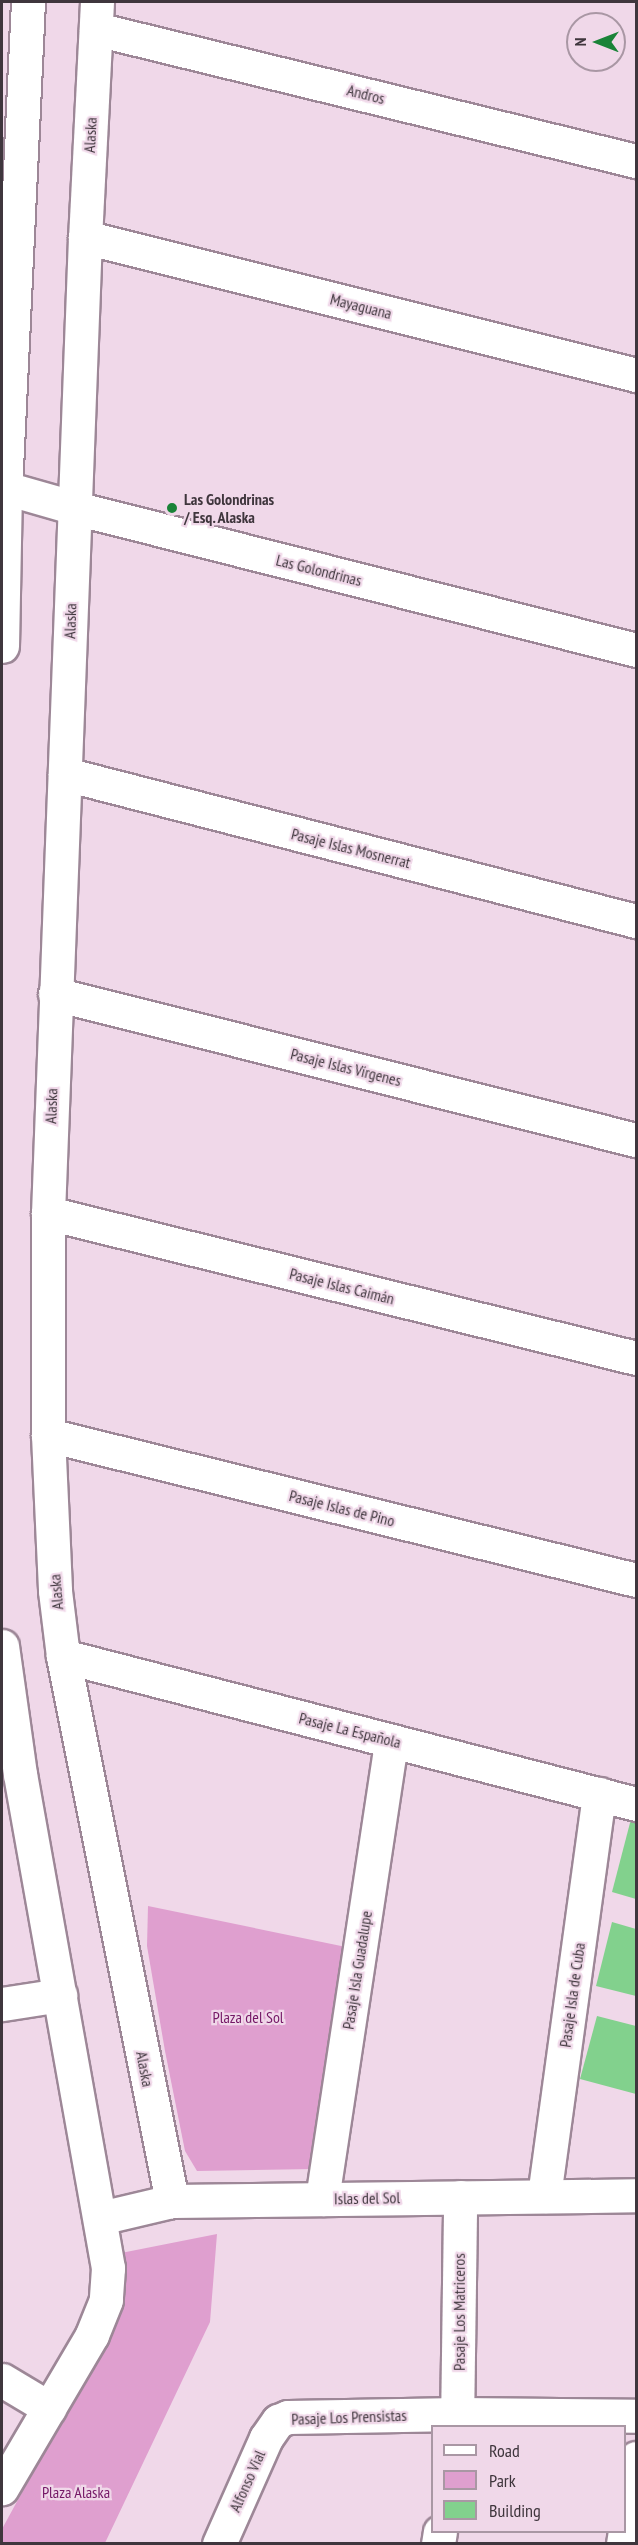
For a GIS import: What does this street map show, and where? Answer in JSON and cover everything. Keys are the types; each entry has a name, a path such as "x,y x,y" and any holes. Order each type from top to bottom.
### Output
{"street":[{"path":"2,646 3,488 28,2"},
{"name":"Andros","path":"96,15 636,161"},
{"name":"Alaska","path":"96,15 55,994 48,1213 48,1435 55,1590 63,1656 172,2201"},
{"name":"Mayaguana","path":"85,237 636,375"},
{"name":"Las Golondrinas","path":"3,488 636,650"},
{"name":"Pasaje Islas Mosnerrat","path":"65,774 636,921"},
{"name":"Pasaje Islas Vírgenes","path":"55,994 636,1140"},
{"name":"Pasaje Islas Caimán","path":"48,1213 636,1358"},
{"name":"Pasaje Islas de Pino","path":"48,1435 636,1580"},
{"path":"2,1646 11,1775 60,1995 108,2268 106,2300 92,2335 2,2488"},
{"name":"Pasaje La Española","path":"63,1656 636,1804"},
{"name":"Pasaje Isla Guadalupe","path":"322,2199 391,1741"},
{"name":"Pasaje Isla de Cuba","path":"544,2196 599,1794"},
{"path":"2,2004 60,1995"},
{"name":"Islas del Sol","path":"100,2218 172,2201 636,2195"},
{"name":"Pasaje Los Matriceros","path":"458,2420 460,2197"},
{"path":"2,2380 49,2408"},
{"name":"Pasaje Los Prensistas","path":"278,2421 298,2416 458,2420 636,2416"},
{"name":"Alfonso Vial","path":"219,2544 266,2438 278,2421"},
{"path":"626,2524 636,2458"}],"green space":[{"name":"Plaza del Sol","path":"148,1906 346,1947 314,2169 197,2171 185,2151 165,2051 147,1946"},
{"name":"Plaza Alaska","path":"217,2234 210,2322 105,2543 2,2544 2,2529 104,2342 121,2253"}],"building":[{"path":"631,1819 636,1821 636,1899 612,1892"},
{"path":"612,1922 636,1929 636,1996 596,1986"},
{"path":"597,2016 636,2026 636,2094 580,2079"}],"place":[{"name":"Las Golondrinas / Esq. Alaska","path":"172,508"}]}
